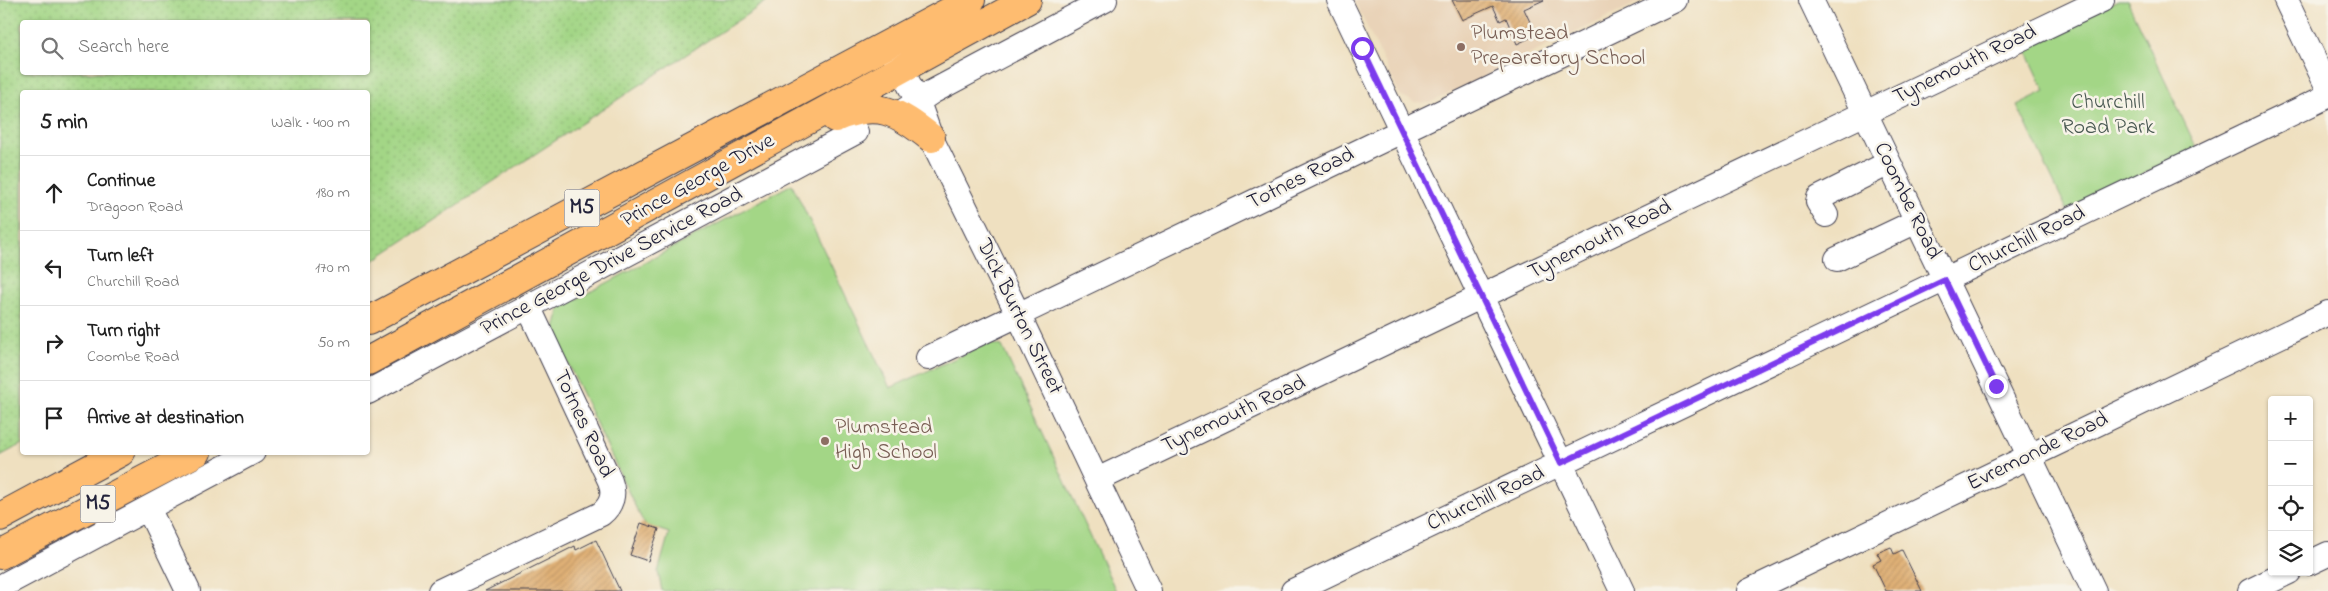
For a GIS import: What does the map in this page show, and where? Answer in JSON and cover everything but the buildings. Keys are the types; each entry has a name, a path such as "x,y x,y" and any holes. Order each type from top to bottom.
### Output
{"main road":[{"name":"Prince George Drive","path":"370,320 971,0"},
{"name":"Prince George Drive","path":"370,359 1027,0"},
{"path":"724,167 850,112 880,108 908,108 931,138"},
{"name":"M5","path":"0,517 115,455"},
{"name":"M5","path":"0,556 191,455"}],"street":[{"path":"888,44 901,70 908,108 972,70 1105,0"},
{"path":"1339,0 1622,591"},
{"name":"Coombe Road","path":"1811,0 2094,591"},
{"name":"Tynemouth Road","path":"1097,480 2102,0"},
{"path":"2286,0 2328,88"},
{"name":"Totnes Road","path":"928,358 1402,131 1664,2"},
{"name":"Churchill Road","path":"1293,591 2328,96"},
{"name":"Prince George Drive Service Road","path":"370,391 856,132"},
{"name":"Dick Burton Street","path":"931,138 1018,314 1149,591"},
{"path":"1826,215 1818,202 1819,198 1889,163"},
{"path":"1837,259 1917,221"},
{"name":"Totnes Road","path":"440,591 601,514 612,500 610,481 528,306"},
{"name":"Evremonde Road","path":"1749,591 2328,313"},
{"path":"0,587 247,455"},
{"path":"148,508 188,591"},
{"path":"2313,561 2328,554"},
{"path":"2250,591 2281,576"}],"shaded area":[{"name":"Plumstead Preparatory School","path":"1354,0 1643,0 1429,103 1414,102 1400,95"}],"green space":[{"path":"0,0 769,0 370,263 370,90 20,90 20,445 0,456"},
{"name":"Churchill Road Park","path":"2118,0 2127,0 2197,149 2067,210 2017,105 2045,91 2024,46"},
{"name":"Plumstead High School","path":"792,184 890,388 989,343 1002,346 1116,591 662,591 658,572 669,533 645,525 637,510 554,334 560,308"}],"place":[{"name":"Plumstead Preparatory School","path":"1461,47"},
{"name":"Plumstead High School","path":"825,441"}],"route":[{"path":"1362,48 1561,463 1945,280 1996,386"}]}
